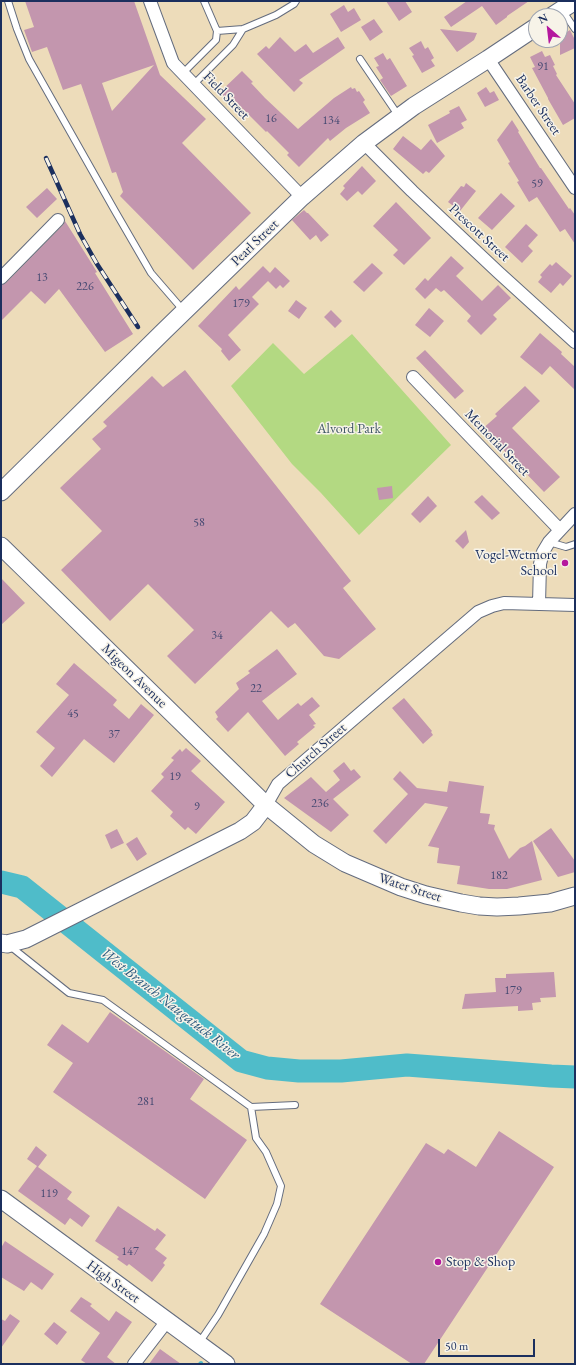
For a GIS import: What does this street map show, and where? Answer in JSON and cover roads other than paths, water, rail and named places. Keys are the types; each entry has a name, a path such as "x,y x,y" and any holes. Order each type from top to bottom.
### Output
{"street":[{"name":"Field Street","path":"150,1 173,63 302,197"},
{"name":"Pearl Street","path":"1,492 302,197 364,143 399,116 528,32"},
{"name":"Barber Street","path":"488,59 575,188"},
{"name":"Prescott Street","path":"364,143 412,191 575,342"},
{"path":"1,278 58,220"},
{"name":"Memorial Street","path":"413,377 560,530"},
{"path":"538,604 540,564 543,552 549,542 575,514"},
{"name":"Migeon Avenue","path":"1,546 266,805"},
{"name":"Church Street","path":"4,943 26,939 240,831 253,822 266,805 278,784 478,612 504,603 575,605"},
{"name":"Water Street","path":"266,805 314,844 345,863 401,887 426,895 461,903 497,907 550,902 575,896"},
{"name":"High Street","path":"1,1199 226,1364"},
{"path":"134,1364 167,1321"}],"lane":[{"path":"8,1 29,59 150,273 184,311"},
{"path":"183,73 216,40 217,31 204,1"},
{"path":"217,31 243,29 276,15 294,4 296,1"},
{"path":"568,17 575,29"},
{"path":"194,84 233,45 243,29"},
{"path":"360,59 399,116"},
{"path":"549,542 566,547 575,544"},
{"path":"4,943 69,993 103,1000 250,1107 295,1105"},
{"path":"198,1344 218,1315 264,1234 277,1204 282,1186 266,1152 256,1138 250,1107"}],"waterway":[{"name":"West Branch Naugatuck River","path":"1,882 22,887 241,1061 267,1068 299,1071 341,1071 407,1065 575,1077"}],"railway":[{"path":"46,158 80,234 97,264 138,327"}],"place":[{"name":"Vogel-Wetmore School","path":"565,563"},
{"name":"Stop & Shop","path":"438,1262"}],"park label":[{"name":"Alvord Park","path":"349,429"}]}
